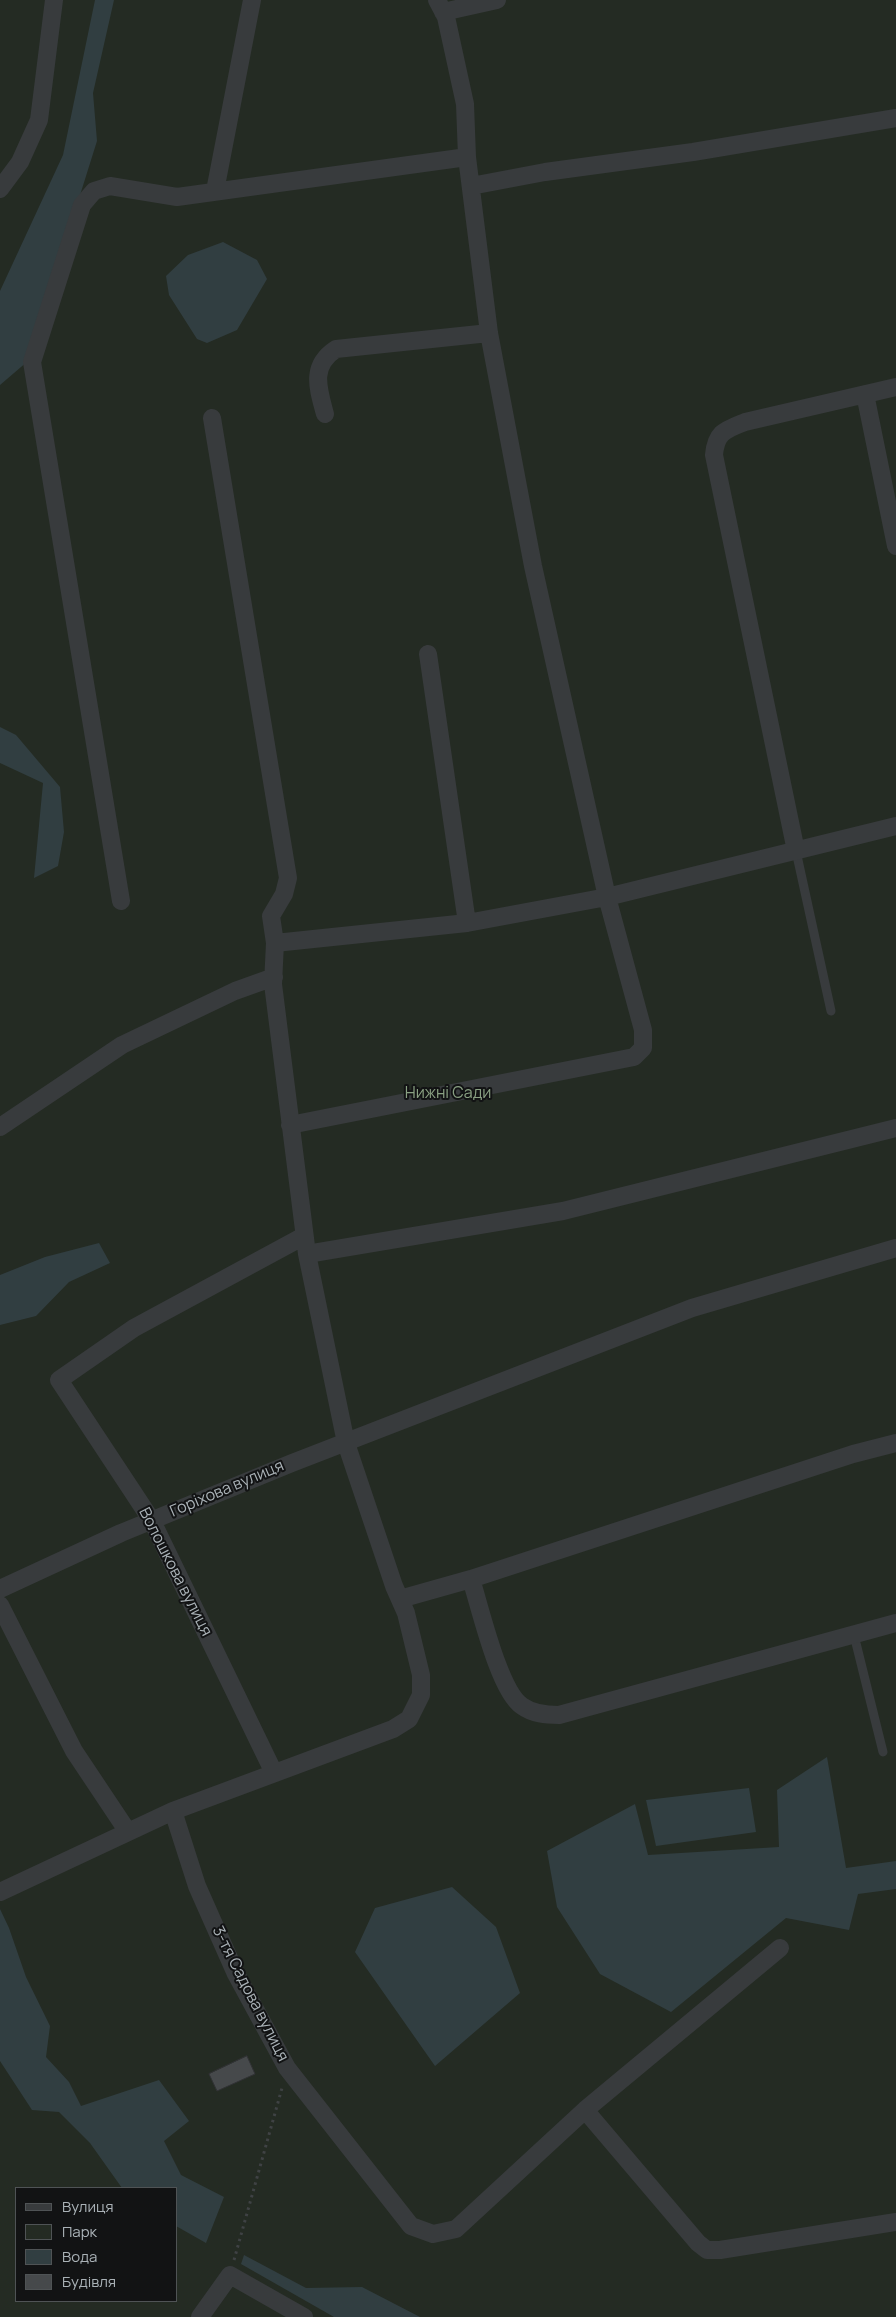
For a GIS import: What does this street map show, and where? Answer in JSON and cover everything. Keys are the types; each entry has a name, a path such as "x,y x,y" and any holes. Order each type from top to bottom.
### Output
{"street":[{"path":"0,189 20,162 39,120 54,0"},
{"path":"215,191 252,0"},
{"path":"290,1124 634,1057 643,1048 643,1030 607,897 533,566 489,334 467,157 465,104 446,17 440,6 497,0"},
{"path":"471,186 544,172 693,152 896,118"},
{"path":"121,901 32,362 82,205 94,190 110,186 177,197 467,157"},
{"path":"325,414 319,392 319,369 324,357 336,349 489,334"},
{"path":"796,852 714,455 715,444 724,431 745,422 896,387"},
{"path":"865,394 893,518 896,546"},
{"path":"0,1892 173,1811 393,1729 409,1719 421,1694 421,1675 406,1613 346,1443 304,1236 274,977 275,943 271,916 284,894 288,878 212,418"},
{"path":"428,654 467,923"},
{"path":"275,943 467,923 607,897 896,826"},
{"path":"0,1127 122,1045 235,991 274,977"},
{"path":"307,1254 563,1211 896,1128"},
{"name":"Волошкова вулиця","path":"274,1773 152,1520 59,1380 134,1328 304,1236"},
{"name":"Горіхова вулиця","path":"0,1589 152,1520 292,1462 346,1443 692,1308 896,1248"},
{"path":"400,1599 471,1578 853,1454 896,1443"},
{"path":"471,1578 507,1688 522,1706 542,1715 559,1715 896,1623"},
{"path":"0,1605 74,1751 128,1832"},
{"name":"3-тя Садова вулиця","path":"173,1811 200,1895 236,1974 287,2068"},
{"path":"287,2068 411,2226 433,2234 456,2229 585,2110 780,1948"},
{"path":"585,2110 698,2243 707,2250 720,2250 896,2222"},
{"path":"200,2317 230,2275 304,2317"}],"lane":[{"path":"796,852 831,1011"},
{"path":"854,1635 884,1752"}],"path":[{"name":"3-тя Садова вулиця","path":"230,2275 287,2068"}],"green space":[{"name":"Нижні Сади","path":"0,0 896,0 896,2317 0,2317"}],"water":[{"path":"95,0 114,0 93,93 97,141 28,361 0,385 0,291 63,155"},
{"path":"223,242 257,260 267,279 237,330 207,343 197,339 169,295 166,276 188,255"},
{"path":"0,727 16,735 60,787 64,832 58,866 34,878 43,783 0,763"},
{"path":"99,1243 110,1263 69,1282 36,1316 0,1325 0,1275 45,1257"},
{"path":"827,1757 846,1868 896,1861 896,1889 858,1894 849,1930 786,1918 671,2012 600,1974 557,1907 547,1851 635,1804 648,1855 779,1847 777,1790"},
{"path":"749,1788 756,1832 656,1846 646,1800"},
{"path":"452,1887 496,1927 520,1993 435,2066 355,1952 375,1908"},
{"path":"0,1909 9,1928 26,1977 50,2026 46,2057 69,2082 81,2106 159,2080 189,2121 164,2141 181,2175 224,2197 206,2243 178,2227 178,2187 121,2187 90,2143 59,2112 32,2110 0,2061"},
{"path":"244,2255 306,2288 362,2287 420,2317 334,2317 241,2264"}],"building":[{"path":"247,2056 255,2074 217,2091 209,2074"}]}
